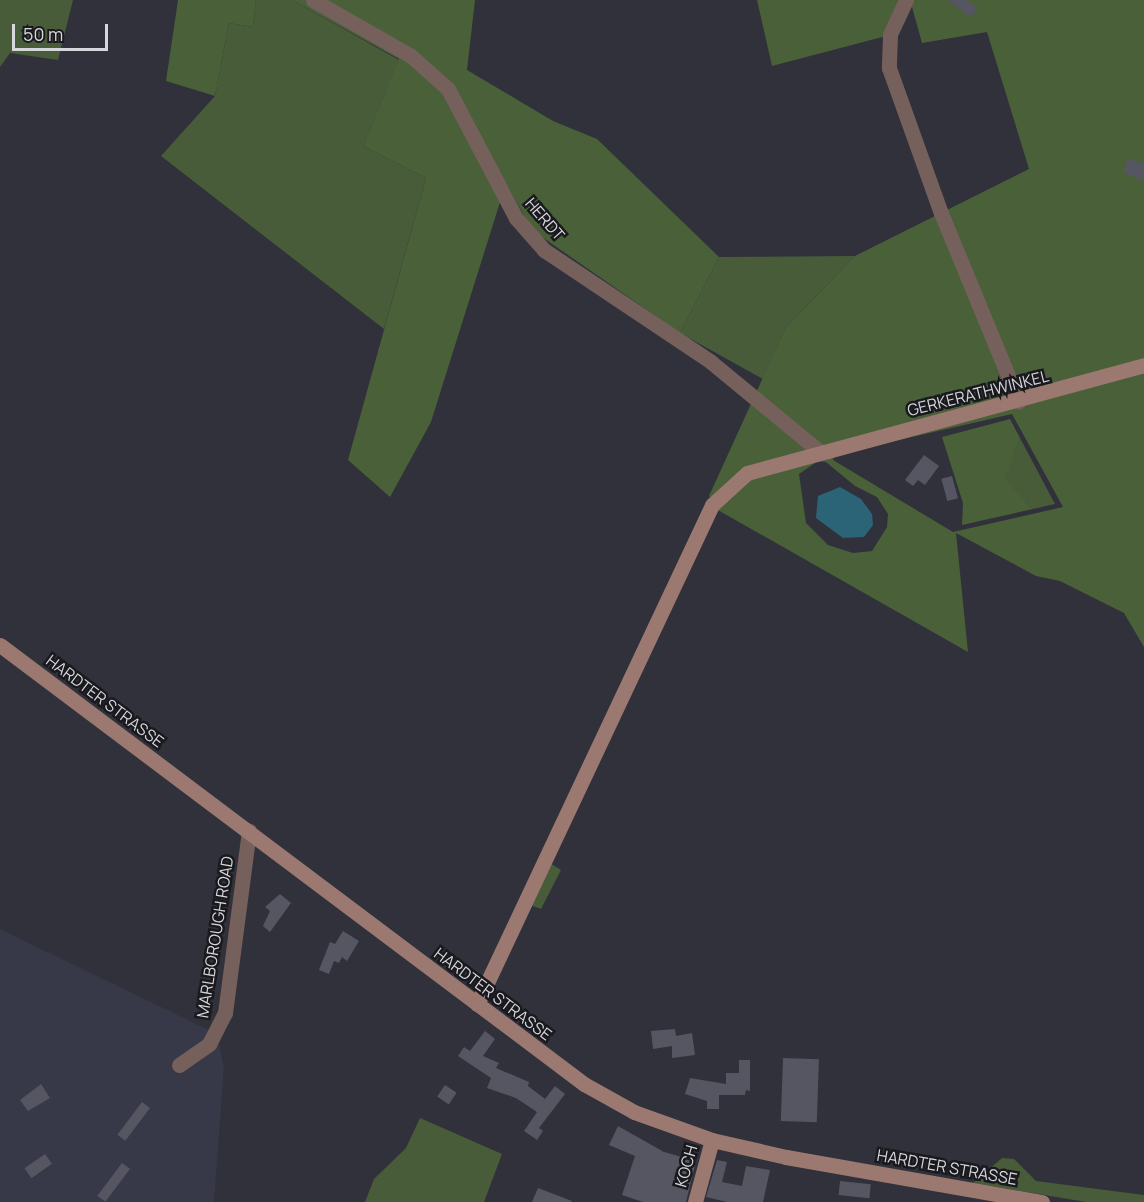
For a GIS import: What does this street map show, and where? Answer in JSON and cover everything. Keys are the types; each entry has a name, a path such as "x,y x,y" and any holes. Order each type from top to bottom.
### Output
{"main road":[{"name":"GERKERATHWINKEL","path":"477,1004 712,505 747,474 819,451 1019,402 1144,365"},
{"name":"HARDTER STRASSE","path":"0,645 584,1084 634,1112 712,1140 1042,1202"},
{"name":"KOCH","path":"695,1202 712,1140"}],"street":[{"name":"HERDT","path":"313,0 411,56 448,89 516,218 544,250 711,362 819,451"},
{"path":"906,0 890,35 886,54 889,68 940,213 1019,402"},
{"name":"MARLBOROUGH ROAD","path":"179,1065 209,1044 225,1013 249,831"}],"shaded area":[{"path":"0,929 217,1034 224,1068 214,1202 0,1202"}],"green space":[{"path":"0,0 73,0 58,60 10,53 0,67"},
{"path":"178,0 256,0 253,27 229,23 215,96 166,81"},
{"path":"256,0 292,0 399,60 363,146 426,178 384,329 161,156 215,96 229,23 253,27"},
{"path":"292,0 475,0 467,70 553,121 597,139 719,257 680,333 532,230 506,183 431,422 390,497 348,460 426,178 363,146 399,59"},
{"path":"757,0 906,0 890,35 772,66"},
{"path":"910,0 1144,0 1144,647 1124,613 1060,581 1036,576 956,533 968,652 716,509 709,496 786,327 855,256 1029,169 987,32 922,43","holes":["1012,414 1063,507 953,532 833,460 834,455","818,461 826,462 855,486 877,497 888,514 887,527 872,551 853,553 828,545 806,523 799,474"]},
{"path":"855,256 786,327 763,379 680,333 719,257"},
{"path":"1010,419 1020,438 1005,479 1033,509 962,525 963,503 942,437"},
{"path":"1020,438 1055,504 1033,509 1004,479"},
{"path":"550,863 561,870 541,909 530,905"},
{"path":"420,1118 502,1154 484,1202 365,1202 374,1179 406,1148"},
{"path":"1002,1158 1014,1159 1036,1181 1144,1195 1144,1202 1086,1202 973,1183"}],"water":[{"path":"840,487 861,499 872,514 873,525 864,537 843,538 816,518 818,496"}],"building":[{"path":"947,0 966,0 978,8 971,17"},
{"path":"1128,158 1144,164 1144,181 1123,172"},
{"path":"924,455 939,466 925,485 918,480 913,486 905,480"},
{"path":"952,476 958,498 947,501 941,479"},
{"path":"280,894 291,903 270,932 263,926 270,911 265,907"},
{"path":"343,931 359,941 347,961 342,957 339,963 334,961 329,974 319,970 330,942 335,944"},
{"path":"675,1029 676,1036 692,1033 695,1055 672,1058 672,1046 653,1049 651,1031"},
{"path":"485,1031 495,1039 483,1056 499,1063 496,1068 529,1082 528,1086 545,1099 555,1086 565,1094 539,1128 543,1131 537,1140 524,1131 537,1112 516,1098 487,1088 491,1078 458,1056 464,1047 470,1051"},
{"path":"783,1058 819,1059 817,1122 781,1121"},
{"path":"739,1060 750,1060 750,1091 746,1090 745,1095 719,1095 719,1109 707,1109 707,1101 685,1094 690,1078 726,1084 726,1073 739,1073"},
{"path":"41,1084 50,1098 28,1111 20,1100"},
{"path":"445,1085 457,1093 449,1104 437,1097"},
{"path":"142,1102 150,1108 125,1141 117,1135"},
{"path":"618,1126 664,1152 696,1161 686,1202 643,1202 622,1195 635,1156 609,1145"},
{"path":"45,1154 52,1164 31,1178 25,1168"},
{"path":"717,1160 727,1162 722,1182 742,1186 746,1166 770,1170 763,1202 727,1202 706,1197"},
{"path":"122,1163 130,1169 105,1202 97,1196"},
{"path":"840,1181 871,1184 869,1198 839,1195"},
{"path":"538,1188 572,1201 532,1202"}]}
